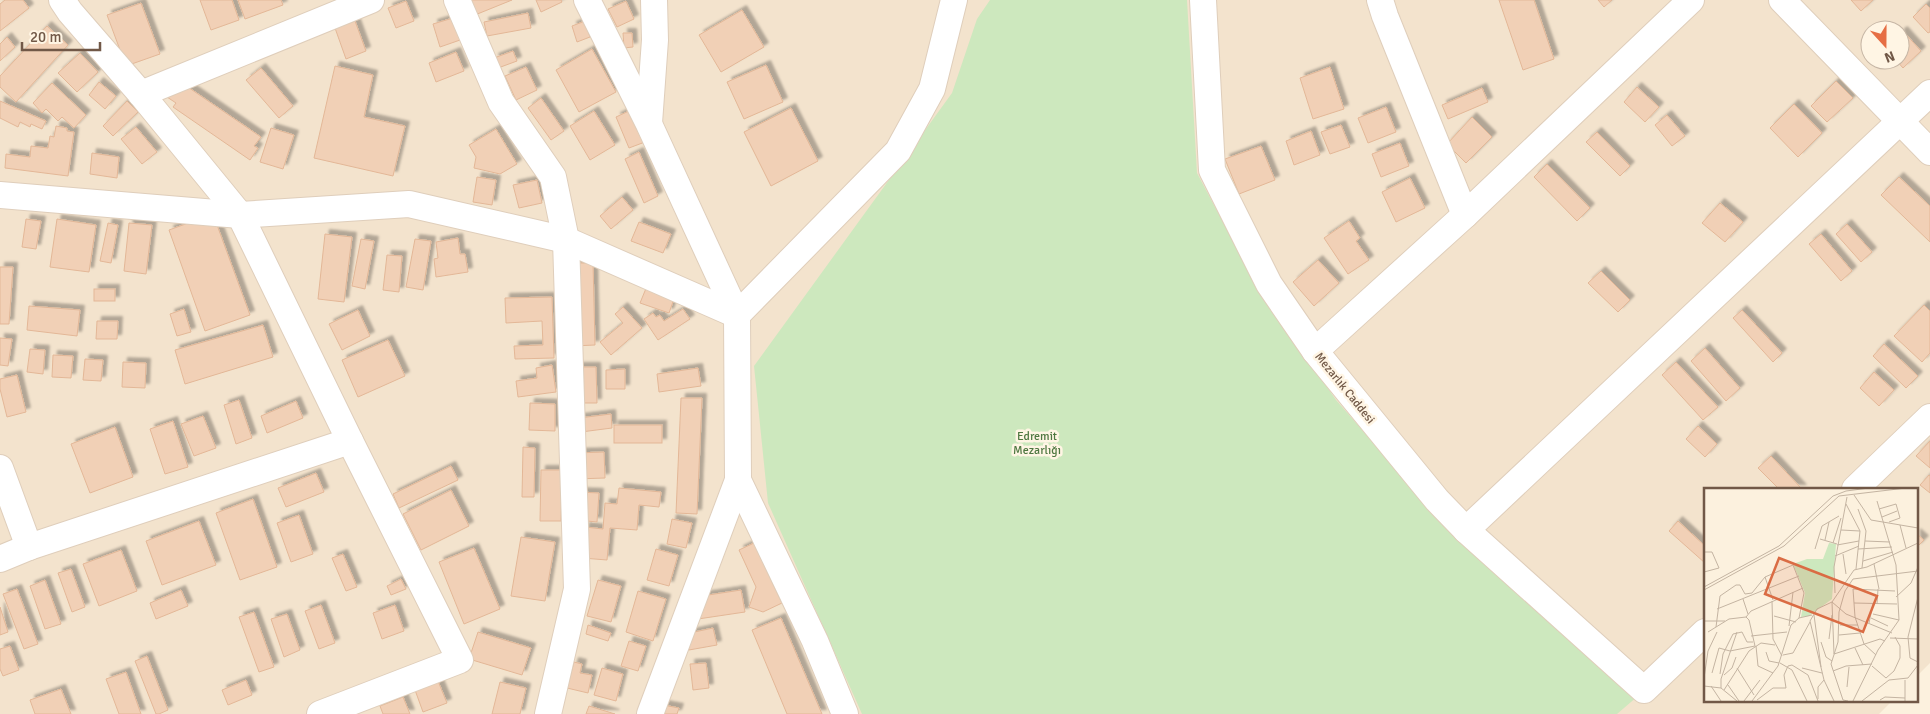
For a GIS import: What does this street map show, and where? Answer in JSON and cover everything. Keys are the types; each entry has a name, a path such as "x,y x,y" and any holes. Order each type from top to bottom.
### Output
{"street":[{"path":"62,0 240,215 460,660 320,714"},
{"path":"141,94 371,0"},
{"path":"457,0 501,102 553,177 566,240 577,589 548,714"},
{"path":"587,0 649,124 737,315 738,480 650,714"},
{"path":"649,124 655,40 654,0"},
{"path":"737,315 898,151 932,89 954,0"},
{"name":"Mezarlık Caddesi","path":"1202,0 1212,170 1269,284 1316,351 1437,500 1466,530 1644,690 1704,633"},
{"path":"1380,0 1465,215"},
{"path":"1316,351 1465,215 1691,0"},
{"path":"1782,0 1930,152"},
{"path":"1466,530 1930,93"},
{"path":"0,195 240,215 409,204 566,240 737,315"},
{"path":"1856,488 1930,417"},
{"path":"0,559 29,547 350,440"},
{"path":"0,468 29,547"},
{"path":"738,480 815,641 845,714"}],"shaded area":[{"path":"0,0 1930,0 1930,663 1918,675 1918,488 1704,488 1704,702 1891,702 1879,714 0,714"}],"green space":[{"name":"Edremit Mezarlığı","path":"990,0 1187,0 1197,173 1255,283 1336,400 1453,534 1638,696 1617,714 862,714 768,503 754,366 952,93 977,19"}],"building":[{"path":"5,0 23,0 29,8 0,31 0,4"},
{"path":"200,0 232,0 239,20 211,30"},
{"path":"238,0 281,0 283,5 245,19"},
{"path":"462,0 512,0 470,17"},
{"path":"536,0 561,0 562,2 541,12"},
{"path":"1499,0 1534,0 1554,59 1523,70"},
{"path":"1598,0 1612,0 1604,7"},
{"path":"1851,0 1873,0 1861,11"},
{"path":"406,1 414,21 396,28 388,8"},
{"path":"626,1 634,19 617,27 608,9"},
{"path":"141,3 160,54 126,66 107,15"},
{"path":"1926,4 1930,8 1930,32 1928,33 1913,17"},
{"path":"742,10 764,47 721,72 699,35"},
{"path":"528,13 531,28 487,36 484,22"},
{"path":"456,17 463,39 440,47 433,24"},
{"path":"355,21 366,51 346,59 335,28"},
{"path":"585,21 590,37 577,42 572,26"},
{"path":"47,26 68,45 16,102 0,87 0,76"},
{"path":"623,33 632,33 633,47 624,48"},
{"path":"7,37 15,47 0,61 0,44"},
{"path":"1910,39 1921,51 1910,61"},
{"path":"592,49 616,92 579,112 556,70"},
{"path":"513,51 517,61 498,68 494,58"},
{"path":"456,52 464,71 436,82 429,63"},
{"path":"80,53 98,72 77,92 58,73"},
{"path":"766,65 783,102 744,119 727,82"},
{"path":"335,66 373,75 364,117 405,126 393,176 314,158"},
{"path":"526,67 537,90 516,100 505,76"},
{"path":"1330,67 1344,109 1313,119 1300,78"},
{"path":"261,68 293,106 279,118 246,80"},
{"path":"179,81 261,137 254,146 258,148 250,160 173,107 176,103 164,95"},
{"path":"1836,81 1853,98 1827,122 1811,106"},
{"path":"99,82 116,96 105,109 89,95"},
{"path":"52,83 86,115 74,128 62,117 58,121 46,109 42,113 33,103"},
{"path":"1637,87 1659,107 1645,122 1624,102"},
{"path":"1482,88 1488,102 1448,119 1442,105"},
{"path":"541,98 564,131 551,140 528,108"},
{"path":"0,101 46,121 42,129 31,124 30,127 20,122 18,127 0,118"},
{"path":"127,101 138,112 113,136 103,126"},
{"path":"1794,104 1822,133 1798,157 1770,128"},
{"path":"1386,107 1396,132 1368,143 1358,118"},
{"path":"791,108 818,161 771,186 744,132"},
{"path":"631,110 645,142 629,148 616,117"},
{"path":"594,111 615,145 590,160 570,126"},
{"path":"1667,115 1685,136 1672,146 1655,125"},
{"path":"1472,117 1492,137 1466,163 1447,144"},
{"path":"1341,125 1350,147 1330,154 1321,132"},
{"path":"56,126 67,128 67,131 74,132 68,176 5,168 6,154 30,157 31,146 48,148 50,136 54,137"},
{"path":"136,127 157,152 142,164 121,139"},
{"path":"271,128 294,135 283,169 260,162"},
{"path":"496,129 517,164 500,174 474,168 476,157 469,145"},
{"path":"1311,131 1320,155 1294,165 1286,141"},
{"path":"1597,132 1630,166 1620,176 1586,142"},
{"path":"1400,143 1409,166 1381,177 1372,154"},
{"path":"1261,146 1275,180 1239,194 1225,159"},
{"path":"639,152 658,196 644,203 625,159"},
{"path":"92,153 119,157 117,178 90,174"},
{"path":"1547,164 1590,208 1577,221 1534,177"},
{"path":"477,177 496,180 492,205 473,202"},
{"path":"1899,177 1930,206 1930,242 1881,195"},
{"path":"1410,178 1425,208 1396,222 1382,192"},
{"path":"537,180 542,203 519,208 513,185"},
{"path":"622,197 633,210 611,229 600,216"},
{"path":"1720,203 1743,222 1725,242 1702,223"},
{"path":"213,214 250,315 205,331 169,230"},
{"path":"26,219 41,221 36,249 22,247"},
{"path":"57,219 96,225 89,272 50,267"},
{"path":"1349,221 1360,238 1356,241 1369,260 1348,274 1324,238"},
{"path":"639,222 671,234 663,253 631,241"},
{"path":"108,223 118,225 111,263 100,261"},
{"path":"129,223 152,225 146,274 124,271"},
{"path":"1847,224 1872,252 1861,262 1836,234"},
{"path":"325,234 352,237 344,302 318,299"},
{"path":"1821,234 1852,271 1841,281 1809,244"},
{"path":"458,238 460,254 465,254 468,272 436,277 434,259 438,258 436,242"},
{"path":"361,239 374,241 365,289 352,286"},
{"path":"415,239 431,241 423,290 406,287"},
{"path":"387,255 402,256 399,292 383,290"},
{"path":"1318,260 1339,283 1314,306 1293,282"},
{"path":"570,263 593,263 595,345 573,346"},
{"path":"0,267 13,267 9,324 0,324"},
{"path":"1601,271 1630,300 1618,312 1588,283"},
{"path":"647,286 675,296 669,313 640,303"},
{"path":"94,289 115,289 115,301 94,301"},
{"path":"552,297 554,358 515,359 514,346 543,345 542,321 506,323 505,298"},
{"path":"1924,305 1930,311 1930,353 1922,362 1894,336"},
{"path":"29,306 80,310 77,336 27,330"},
{"path":"623,307 642,328 611,355 600,342 623,323 615,314"},
{"path":"184,309 191,332 177,336 170,314"},
{"path":"683,309 690,319 658,340 644,319 653,313 656,317 660,315 664,321"},
{"path":"358,310 370,336 342,350 329,324"},
{"path":"1742,310 1782,353 1773,362 1733,318"},
{"path":"97,321 118,321 117,339 96,339"},
{"path":"263,325 273,357 185,384 175,350"},
{"path":"0,338 12,339 8,366 0,365"},
{"path":"388,340 405,376 358,397 342,360"},
{"path":"1884,344 1918,376 1906,388 1873,356"},
{"path":"1705,348 1740,388 1726,401 1691,361"},
{"path":"30,349 45,350 43,374 27,372"},
{"path":"53,355 73,356 71,378 52,377"},
{"path":"85,359 103,360 101,381 83,380"},
{"path":"123,362 146,363 145,388 122,387"},
{"path":"1676,362 1718,407 1703,420 1662,375"},
{"path":"552,365 556,392 518,397 516,381 537,378 536,368"},
{"path":"571,367 596,367 597,403 571,403"},
{"path":"698,368 701,386 659,392 657,374"},
{"path":"625,369 625,389 606,389 606,370"},
{"path":"1874,372 1894,390 1879,406 1860,388"},
{"path":"17,375 26,412 7,417 0,389 0,379"},
{"path":"681,398 702,398 697,514 676,513"},
{"path":"239,400 252,438 236,444 224,405"},
{"path":"296,401 303,418 267,433 261,416"},
{"path":"530,403 555,404 555,431 529,430"},
{"path":"611,414 612,428 581,432 579,418"},
{"path":"203,416 216,448 194,456 181,424"},
{"path":"173,421 188,467 165,474 150,429"},
{"path":"614,425 662,425 662,443 614,443"},
{"path":"1698,426 1717,444 1705,457 1686,439"},
{"path":"115,427 133,477 90,493 71,444"},
{"path":"1930,441 1930,468 1916,456"},
{"path":"523,447 535,448 534,497 522,497"},
{"path":"604,452 605,478 576,479 575,453"},
{"path":"1771,456 1801,488 1778,488 1758,468"},
{"path":"451,466 458,480 399,508 393,494"},
{"path":"541,470 562,470 561,521 540,521"},
{"path":"316,473 324,492 286,507 278,488"},
{"path":"1930,476 1930,493 1920,485"},
{"path":"619,488 661,492 659,507 639,505 637,530 610,528 607,560 582,558 585,527 603,529 605,503 617,504"},
{"path":"451,490 469,526 421,550 403,514"},
{"path":"579,492 599,493 597,522 577,520"},
{"path":"253,499 277,567 240,580 216,513"},
{"path":"299,515 313,554 291,562 277,523"},
{"path":"672,519 692,523 686,548 667,544"},
{"path":"199,521 216,565 162,585 146,541"},
{"path":"1678,521 1704,545 1704,562 1669,531"},
{"path":"1918,535 1924,540 1918,546"},
{"path":"521,537 555,542 545,601 511,596"},
{"path":"754,543 782,603 763,612 749,607 756,587 739,550"},
{"path":"474,548 500,609 464,624 439,562"},
{"path":"656,549 678,555 669,586 647,580"},
{"path":"121,550 137,591 99,606 83,564"},
{"path":"343,554 357,587 346,591 332,558"},
{"path":"71,569 85,607 72,612 58,573"},
{"path":"401,579 406,589 391,595 387,586"},
{"path":"45,580 61,624 45,629 30,586"},
{"path":"598,580 621,586 611,622 587,616"},
{"path":"17,589 38,644 24,649 3,594"},
{"path":"181,590 188,606 156,619 150,603"},
{"path":"741,590 745,612 698,619 695,597"},
{"path":"638,591 666,599 653,641 626,632"},
{"path":"321,605 335,643 319,649 305,611"},
{"path":"395,605 404,631 382,639 373,613"},
{"path":"0,607 8,632 0,635"},
{"path":"254,612 274,667 259,672 239,617"},
{"path":"287,614 300,650 284,657 271,619"},
{"path":"781,618 822,714 787,714 752,630"},
{"path":"588,625 611,633 608,641 586,634"},
{"path":"713,628 717,645 689,650 685,634"},
{"path":"478,632 531,648 522,675 469,659"},
{"path":"629,641 646,646 638,671 621,666"},
{"path":"10,646 19,670 3,676 0,669 0,649"},
{"path":"147,656 168,710 159,714 156,714 135,661"},
{"path":"574,662 582,664 580,673 592,675 588,693 567,688"},
{"path":"706,663 709,688 693,690 690,664"},
{"path":"602,668 623,674 616,701 594,695"},
{"path":"126,672 141,714 119,714 106,679"},
{"path":"246,680 252,695 228,705 222,690"},
{"path":"438,681 447,703 423,712 415,690"},
{"path":"500,682 526,688 520,714 492,714"},
{"path":"61,689 71,714 35,714 30,700"},
{"path":"403,697 410,714 383,714 380,706"},
{"path":"658,704 679,708 677,714 656,714"},
{"path":"589,706 615,714 586,714"}]}
